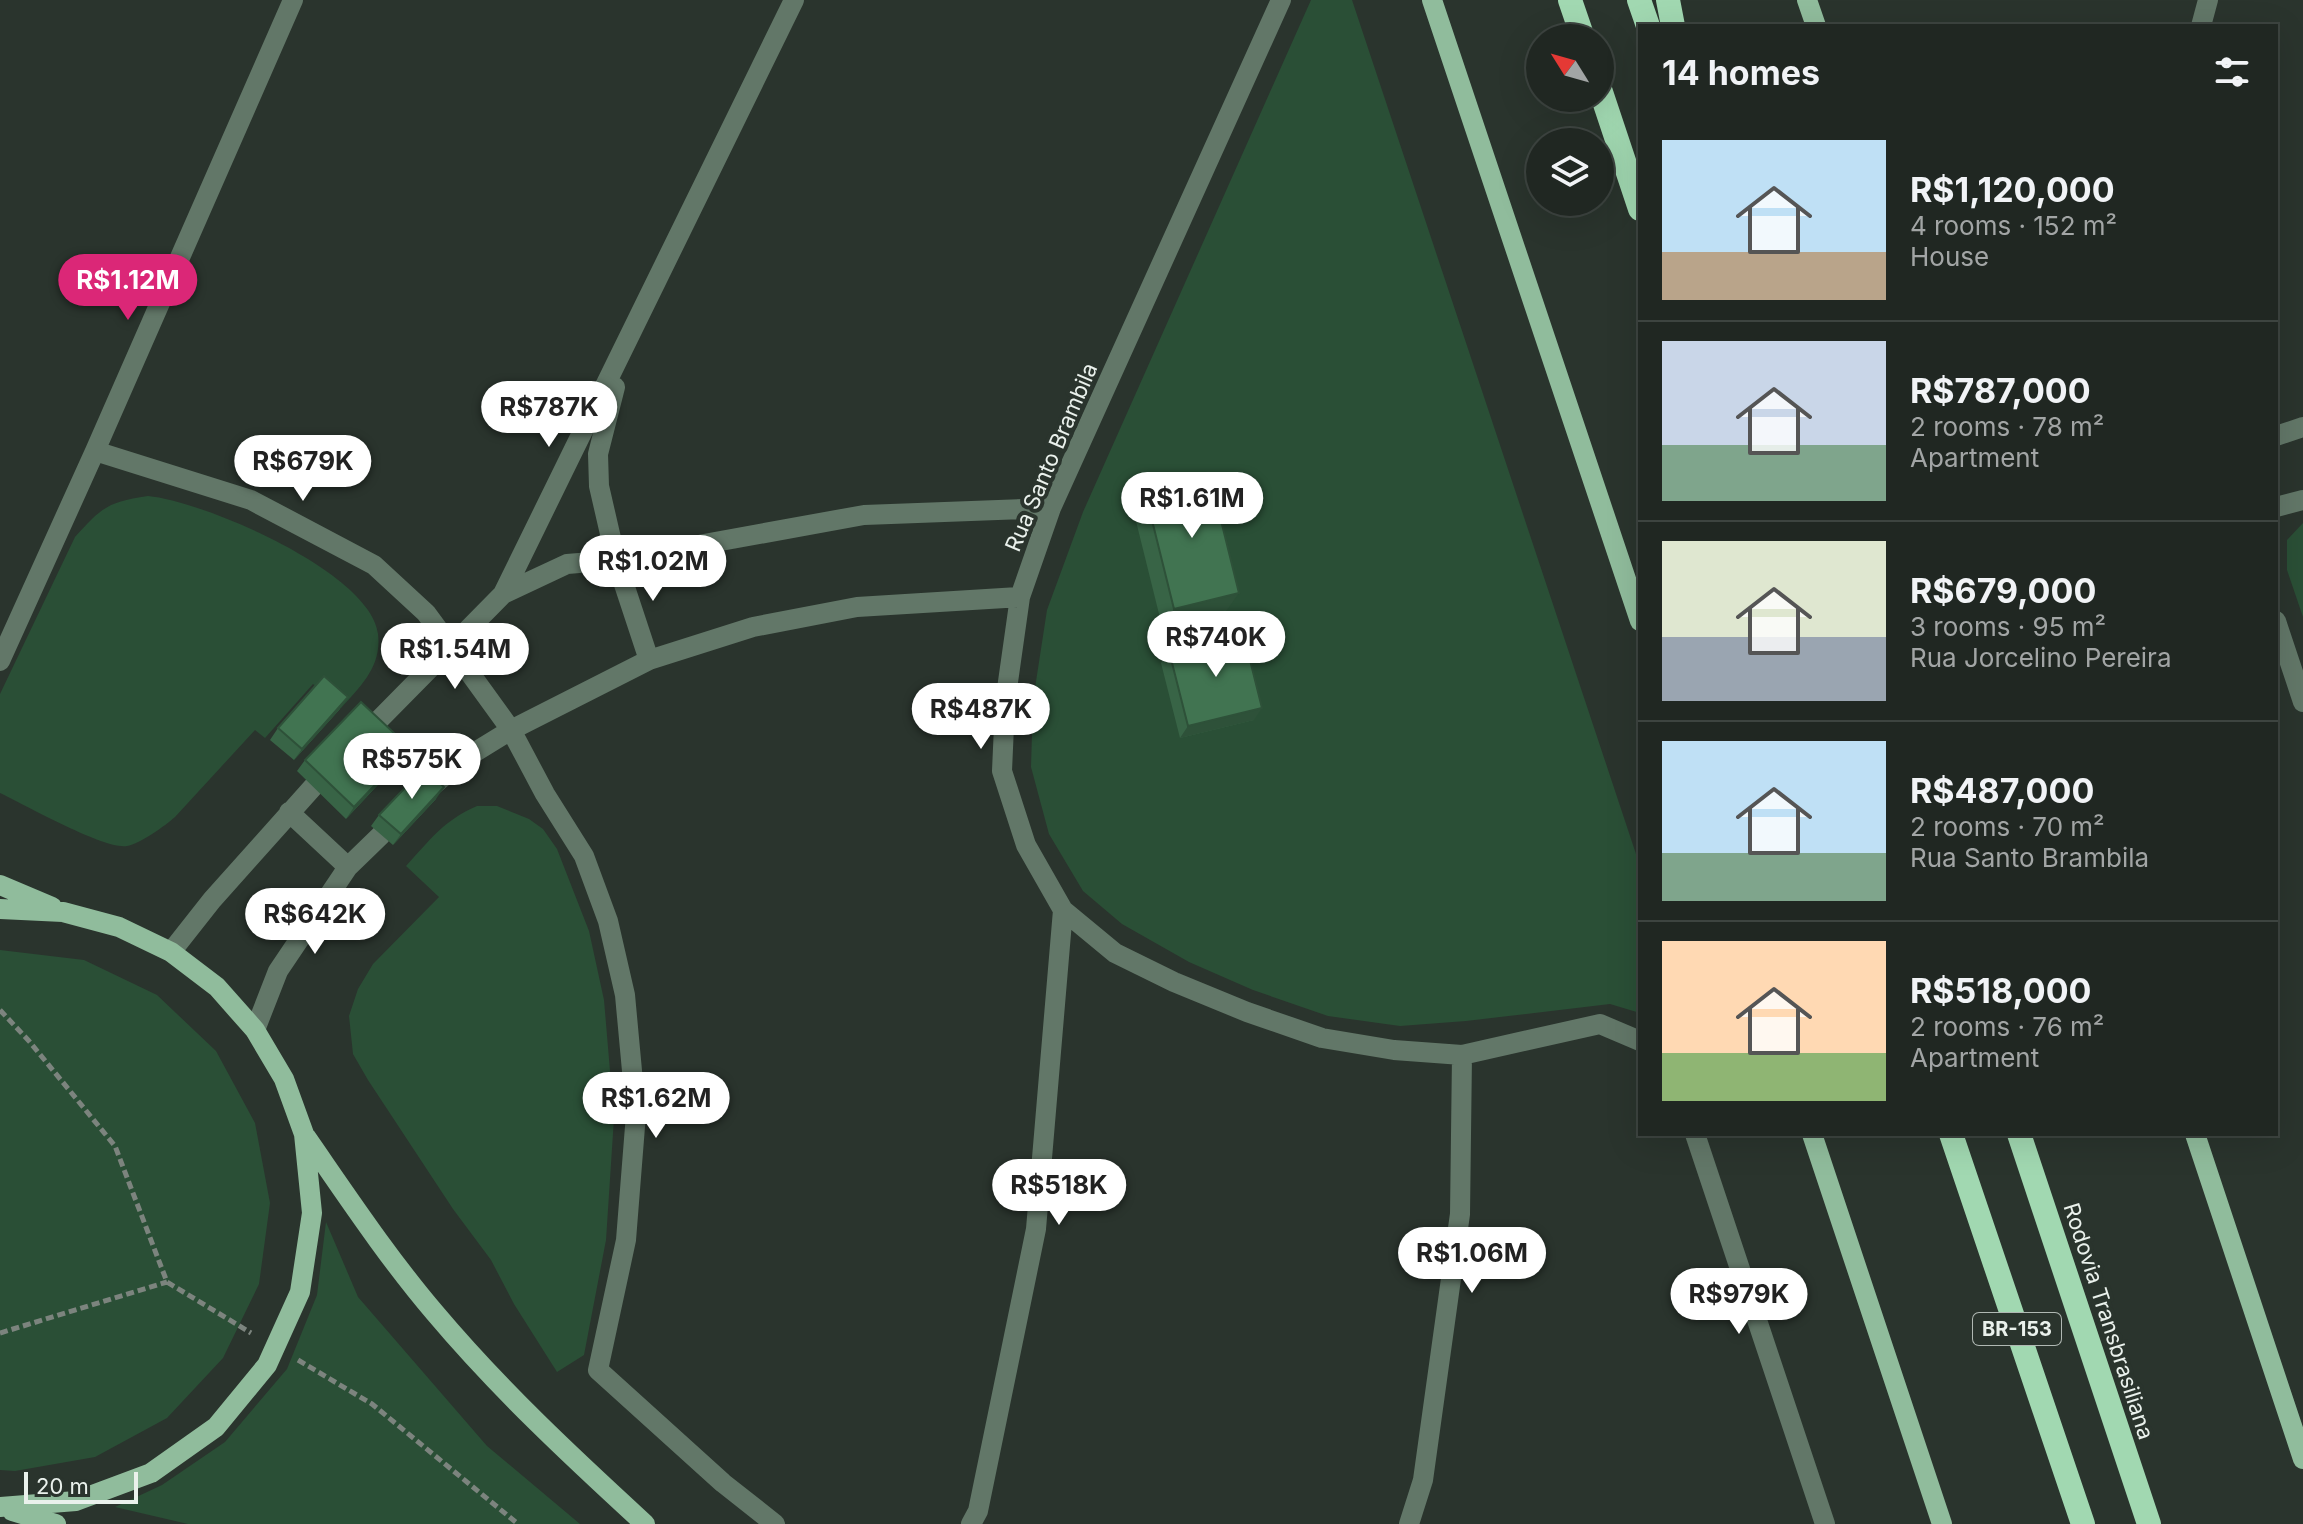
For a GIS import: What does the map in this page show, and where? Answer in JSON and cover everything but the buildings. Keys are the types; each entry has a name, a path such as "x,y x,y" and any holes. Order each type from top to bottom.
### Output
{"highway":[{"path":"1570,0 1578,24"},
{"path":"1639,0 1647,24"},
{"path":"1668,0 1673,24"},
{"path":"1608,112 1638,203"},
{"name":"BR-153","path":"1952,1136 2083,1524"},
{"name":"Rodovia Transbrasiliana","path":"2020,1136 2149,1524"}],"main road":[{"path":"1432,0 1638,615"},
{"path":"1807,0 1815,24"},
{"path":"0,885 63,912 119,927 171,952 217,987 255,1030 284,1079 304,1134 312,1213 300,1292 267,1365 216,1427 151,1473 76,1501 0,1508"},
{"path":"0,909 63,912"},
{"path":"304,1134 434,1312 476,1360 580,1465 645,1524"},
{"path":"1813,1136 1942,1524"},
{"path":"2196,1136 2303,1459"},
{"path":"0,1508 56,1524"}],"street":[{"path":"0,661 293,0"},
{"path":"370,729 503,594 794,0"},
{"name":"Rua Santo Brambila","path":"1281,0 1051,508 1020,597 1005,703 1002,771 1026,845 1063,910 1115,953 1247,1012 1322,1038 1394,1050 1462,1055 1600,1024 1638,1040"},
{"path":"2202,24 2208,0"},
{"path":"635,323 598,454 599,486 616,560 649,660"},
{"path":"2278,435 2303,427"},
{"path":"95,451 251,500 374,565 426,613 511,730 545,794 584,856 608,921 625,995 636,1114 626,1240 598,1370 723,1483 775,1524"},
{"path":"503,594 567,564 616,560 864,515 1051,508"},
{"path":"426,791 467,757 511,730 649,660 753,627 857,607 1020,597"},
{"path":"2278,627 2303,702"},
{"path":"171,952 212,900 313,787"},
{"path":"289,812 348,867"},
{"path":"255,1030 278,971 348,867 381,835"},
{"path":"971,1524 978,1511 1036,1229 1063,910"},
{"path":"1409,1524 1423,1480 1460,1214 1462,1055"},
{"path":"1696,1136 1825,1524"}],"path":[{"path":"0,1010 115,1146 167,1282 372,1404 518,1524"},
{"path":"0,1333 167,1282"}],"green space":[{"path":"1311,0 1352,0 1638,860 1638,1012 1610,1004 1400,1026 1328,1016 1253,990 1189,962 1122,924 1083,891 1049,834 1031,767 1033,701 1047,610 1083,512"},
{"path":"148,496 206,511 281,544 317,564 347,587 368,610 378,634 378,645 377,656 368,675 341,708 313,684 265,738 255,730 175,817 139,842 127,846 83,834 0,793 0,694 75,537 92,519 114,504"},
{"path":"2303,523 2303,617 2287,570 2287,540"},
{"path":"477,806 497,806 529,819 543,829 557,849 589,931 604,1000 614,1118 606,1240 584,1355 557,1372 514,1304 491,1260 453,1209 353,1054 349,1016 358,989 373,964 439,897 406,866 446,824"},
{"path":"0,950 84,960 157,995 216,1051 255,1123 270,1203 259,1284 223,1358 167,1418 95,1457 15,1471 0,1470"},
{"path":"326,1222 358,1297 487,1446 580,1524 188,1524 115,1507 162,1485 225,1442 287,1369 317,1295"}]}
